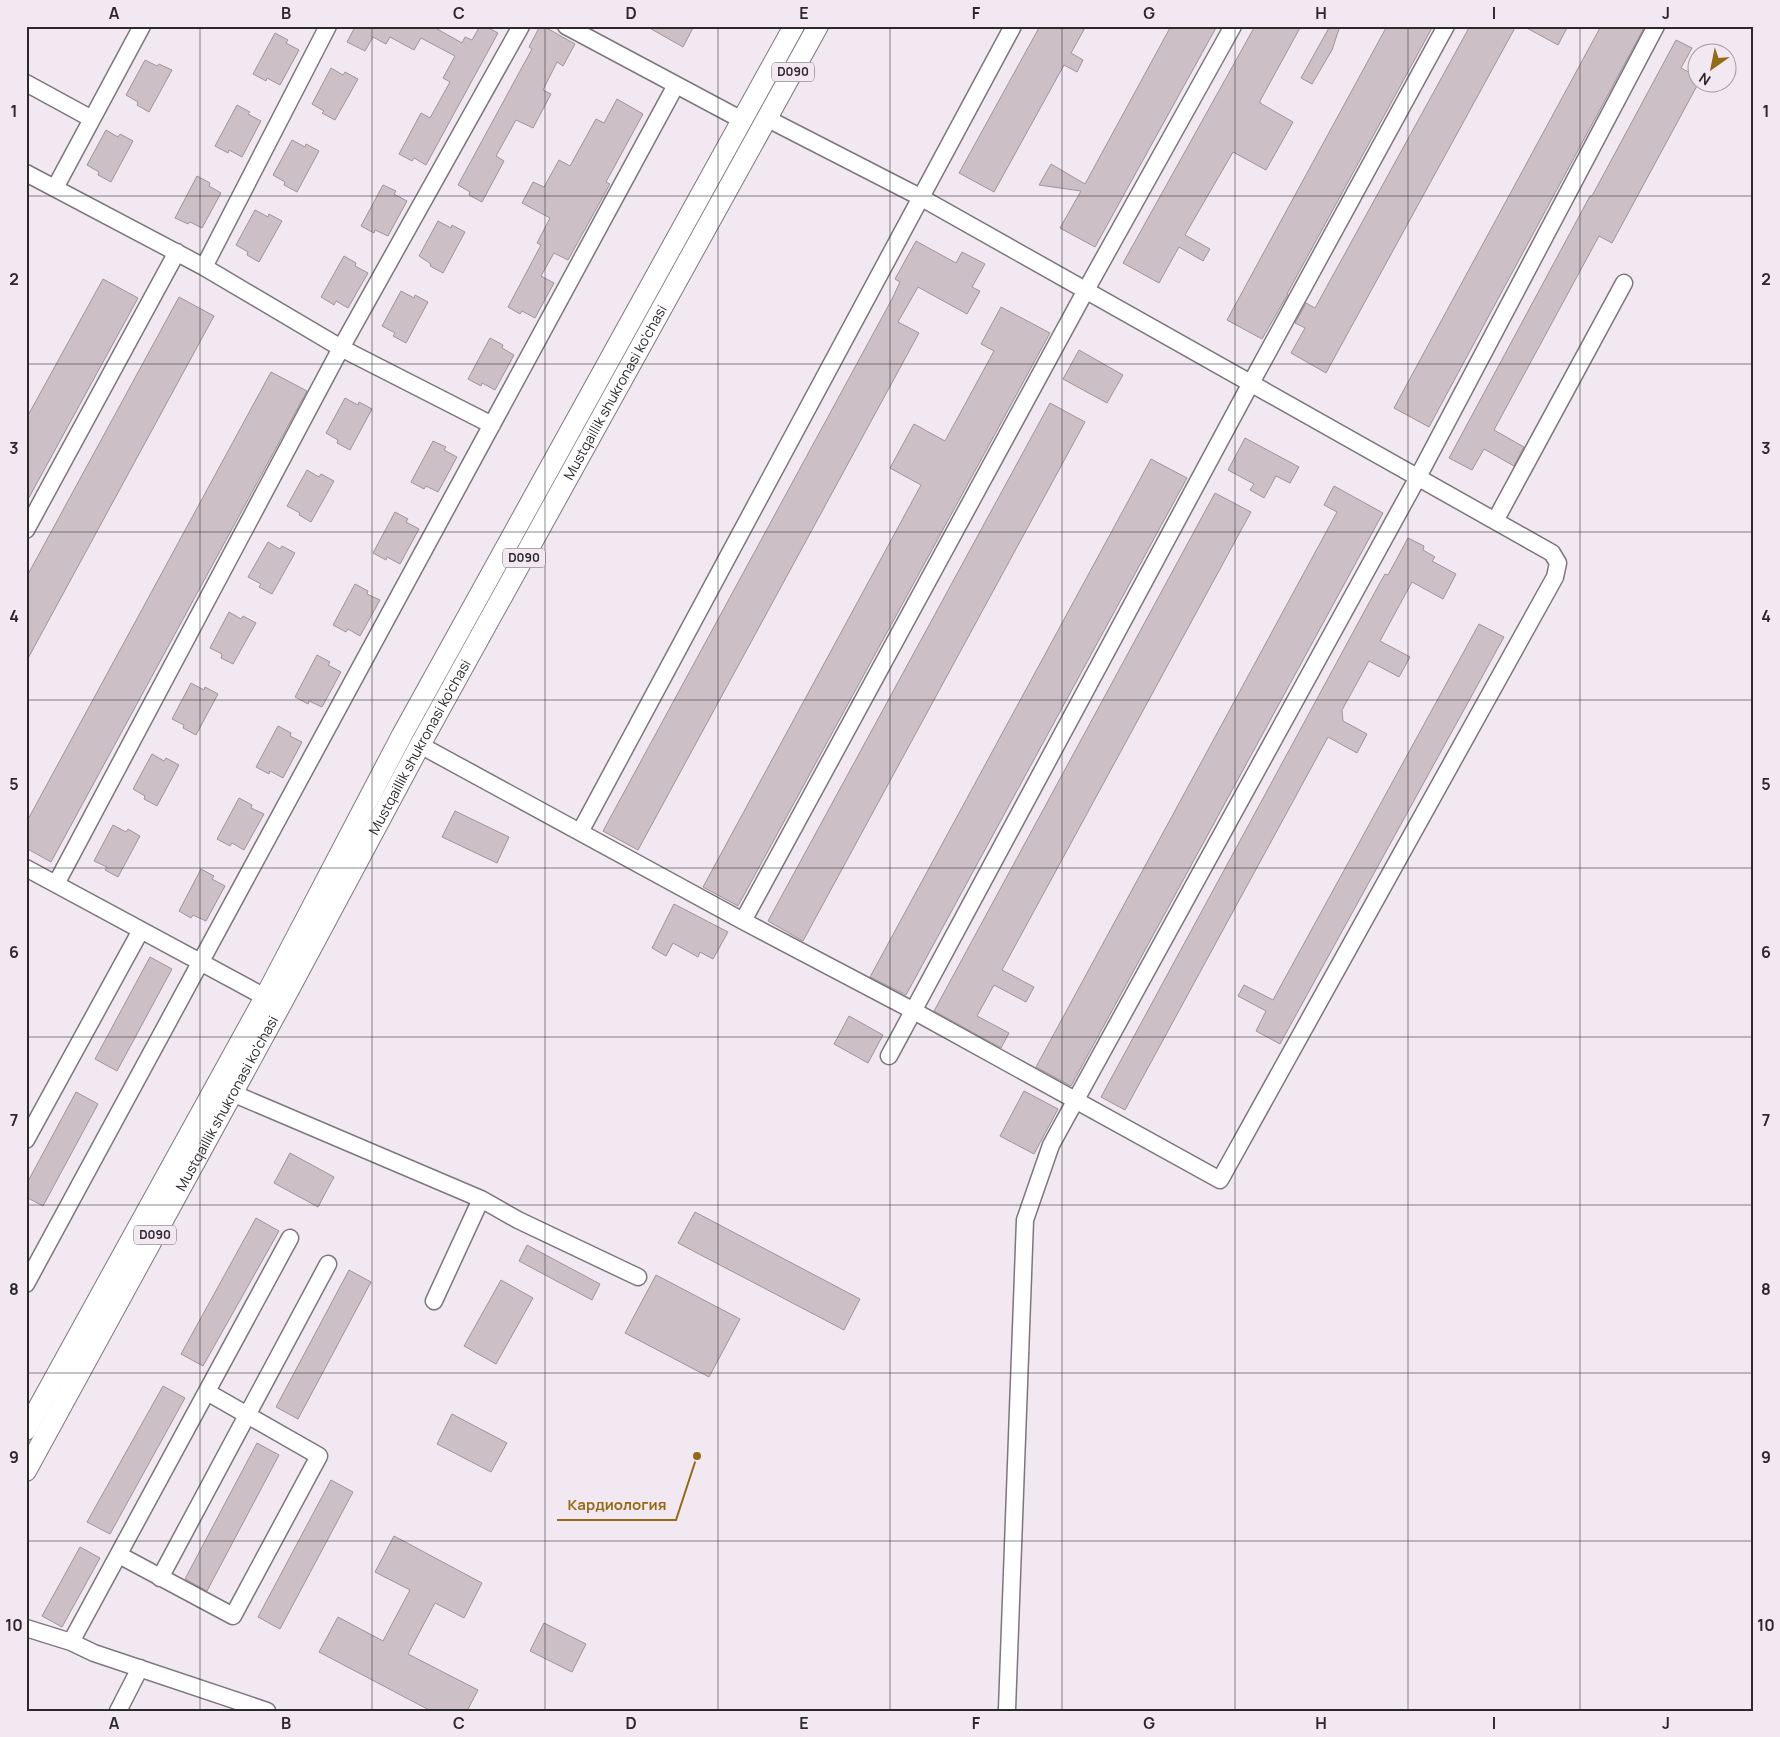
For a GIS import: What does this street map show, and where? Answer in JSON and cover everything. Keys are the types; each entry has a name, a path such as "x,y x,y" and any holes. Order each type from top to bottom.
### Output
{"main road":[{"name":"D090","path":"742,120 794,26"},
{"name":"Mustqaillik shukronasi ko'chasi","path":"26,1471 289,990 420,745 818,26"},
{"name":"Mustqaillik shukronasi ko'chasi","path":"26,1430 265,997 402,735 742,120"}],"street":[{"path":"55,188 142,26"},
{"path":"204,266 328,26"},
{"path":"56,884 342,348 521,26"},
{"path":"566,26 742,120"},
{"path":"580,832 1013,26"},
{"path":"743,921 1086,290 1233,26"},
{"path":"889,1056 912,1010 1251,383 1446,26"},
{"path":"1007,1709 1025,1220 1051,1144 1077,1100 1418,477 1656,26"},
{"path":"26,82 92,119"},
{"path":"26,1284 676,85"},
{"path":"420,745 743,921 912,1010 1220,1180 1555,577 1558,563 1552,552 920,197 768,118"},
{"path":"26,173 204,266 342,348 492,425"},
{"path":"26,530 177,252"},
{"path":"1495,521 1624,283"},
{"path":"26,868 265,997"},
{"path":"26,1140 141,930"},
{"path":"232,1093 481,1199 518,1220 638,1277"},
{"path":"434,1301 481,1199"},
{"path":"71,1642 290,1238"},
{"path":"160,1578 328,1264"},
{"path":"118,1555 233,1616 319,1456 207,1392"},
{"path":"26,1628 267,1711"},
{"path":"118,1711 140,1668"}],"building":[{"path":"354,26 432,26 462,43 465,37 472,40 480,26 485,26 498,33 426,165 414,158 412,161 399,154 421,113 430,118 450,82 443,78 455,56 421,38 414,50 390,37 386,44 373,37 365,51 347,42"},
{"path":"540,26 575,44 563,66 557,62 543,90 551,94 533,128 516,120 496,156 504,161 482,202 469,195 470,192 458,185 532,49 529,47"},
{"path":"646,26 694,26 683,47"},
{"path":"1040,26 1086,26 1071,53 1083,60 1077,72 1064,65 994,192 959,173"},
{"path":"1171,26 1217,26 1095,247 1060,228 1081,191 1039,185 1051,164 1085,184"},
{"path":"1255,26 1301,26 1260,101 1260,103 1293,122 1266,170 1233,152 1185,235 1210,249 1203,261 1179,247 1159,283 1123,263"},
{"path":"1330,26 1340,26 1332,50 1312,84 1301,78"},
{"path":"1387,26 1433,26 1262,339 1227,320"},
{"path":"1470,26 1516,26 1326,373 1291,353 1305,328 1295,323 1306,303 1315,308"},
{"path":"1523,26 1568,26 1558,45"},
{"path":"1601,26 1645,26 1429,427 1394,408"},
{"path":"275,33 288,40 286,43 299,50 280,85 267,78 266,81 253,74"},
{"path":"1676,40 1688,46 1688,55 1681,68 1688,72 1688,92 1694,92 1612,243 1599,236 1494,430 1524,447 1514,466 1484,449 1472,470 1449,458 1590,196 1592,196"},
{"path":"145,60 172,70 149,112 137,105 138,102 126,95"},
{"path":"331,68 343,75 345,72 358,79 335,120 322,113 324,111 312,104"},
{"path":"617,99 643,114 606,182 610,184 568,260 554,253 541,276 554,283 535,318 522,311 520,314 508,307 541,245 537,243 550,218 522,203 533,182 544,187 559,160 570,166 596,119 604,123"},
{"path":"237,105 261,121 242,157 229,150 228,153 215,146"},
{"path":"106,130 118,137 120,134 133,141 111,182 98,175 99,172 87,165"},
{"path":"292,140 305,147 306,144 319,151 297,192 284,185 285,182 273,175"},
{"path":"197,176 210,183 209,186 221,193 202,228 175,218"},
{"path":"383,185 396,191 394,194 407,201 388,236 375,230 374,233 361,226"},
{"path":"255,210 268,217 269,214 282,221 259,262 247,255 248,252 236,245"},
{"path":"438,221 451,228 452,225 465,232 443,273 430,266 431,264 419,256"},
{"path":"916,241 956,263 962,252 985,264 972,287 980,291 967,314 918,287 898,322 919,333 638,850 603,831 892,299 900,282 895,279"},
{"path":"344,256 356,263 355,266 368,273 348,308 336,301 334,305 321,297"},
{"path":"103,279 138,298 26,503 26,419"},
{"path":"401,291 414,298 415,295 428,302 406,343 393,336 395,333 382,326"},
{"path":"179,297 214,316 26,662 26,578"},
{"path":"1001,307 1050,333 738,906 703,887 921,485 890,468 914,424 945,441 994,351 981,344"},
{"path":"490,338 503,345 502,348 514,355 495,390 482,383 481,386 468,379"},
{"path":"1079,350 1123,375 1107,403 1063,379"},
{"path":"271,372 307,391 51,862 26,848 26,823"},
{"path":"345,398 358,405 359,402 372,409 350,450 337,443 338,440 326,433"},
{"path":"1050,403 1085,422 803,941 768,921"},
{"path":"1245,438 1299,467 1290,483 1276,476 1264,498 1250,490 1254,484 1228,470"},
{"path":"433,441 446,447 444,450 457,457 438,492 426,486 424,489 411,482"},
{"path":"1151,459 1187,478 906,995 870,977"},
{"path":"307,470 319,477 321,474 334,481 311,522 287,506"},
{"path":"1334,486 1383,513 1071,1086 1036,1067 1337,512 1324,505"},
{"path":"1215,493 1251,512 1002,970 1034,987 1026,1002 994,985 977,1016 1009,1033 1001,1048 934,1011"},
{"path":"395,512 408,519 406,522 419,529 400,564 387,557 386,560 373,553"},
{"path":"1408,538 1424,546 1423,550 1435,557 1432,561 1456,574 1443,599 1412,582 1380,641 1410,657 1399,677 1369,661 1342,710 1343,721 1367,734 1357,753 1328,737 1125,1110 1101,1097 1376,590 1385,574 1388,575"},
{"path":"268,542 280,549 282,546 295,553 272,594 259,587 261,584 248,577"},
{"path":"355,584 368,591 367,594 380,600 360,636 348,629 346,632 333,625"},
{"path":"229,612 241,619 243,616 256,623 233,664 221,658 222,654 210,648"},
{"path":"1479,624 1504,637 1280,1044 1256,1031 1266,1011 1238,996 1244,985 1273,1000"},
{"path":"317,655 330,662 328,665 341,672 322,707 309,701 308,704 295,697"},
{"path":"191,683 204,690 205,687 218,694 196,735 183,728 184,725 172,719"},
{"path":"278,726 291,733 290,736 302,742 283,778 270,771 269,774 256,767"},
{"path":"152,754 164,761 166,758 179,765 157,806 144,799 145,796 133,789"},
{"path":"239,798 252,805 251,808 264,814 244,850 232,843 230,846 217,839"},
{"path":"455,811 509,837 497,863 442,837"},
{"path":"113,825 126,832 128,829 140,836 118,877 105,870 107,867 94,861"},
{"path":"201,869 214,876 212,879 225,886 206,921 193,915 191,918 179,911"},
{"path":"674,904 728,932 713,959 700,952 698,957 673,943 666,956 652,948"},
{"path":"150,957 172,969 117,1071 95,1059"},
{"path":"849,1016 883,1035 868,1063 834,1044"},
{"path":"1024,1091 1058,1109 1034,1154 1000,1136"},
{"path":"76,1092 98,1104 43,1206 26,1197 26,1185"},
{"path":"290,1153 334,1177 318,1207 274,1183"},
{"path":"695,1212 860,1299 844,1330 678,1243"},
{"path":"256,1218 279,1231 203,1366 181,1354"},
{"path":"527,1245 600,1284 592,1300 519,1261"},
{"path":"349,1270 371,1282 298,1419 276,1407"},
{"path":"656,1275 740,1319 709,1377 625,1333"},
{"path":"501,1280 533,1298 496,1364 464,1346"},
{"path":"163,1386 185,1398 110,1534 87,1522"},
{"path":"452,1414 507,1443 491,1472 437,1444"},
{"path":"257,1443 279,1455 207,1591 185,1579"},
{"path":"331,1480 353,1492 280,1629 258,1617"},
{"path":"394,1536 482,1583 464,1618 435,1603 408,1654 478,1690 467,1711 431,1711 319,1652 338,1617 383,1641 410,1590 375,1572"},
{"path":"80,1547 100,1558 62,1627 42,1616"},
{"path":"544,1623 586,1644 572,1672 530,1651"}],"place":[{"name":"Кардиология","path":"697,1456"}]}
